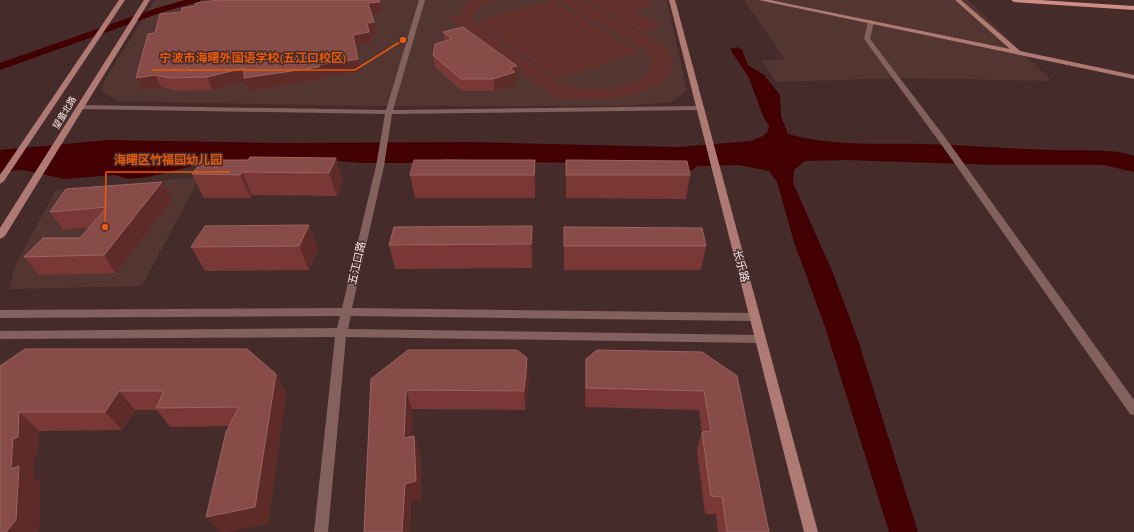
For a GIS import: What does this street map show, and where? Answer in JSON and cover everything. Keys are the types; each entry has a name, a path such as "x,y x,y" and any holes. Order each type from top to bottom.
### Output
{"main road":[{"path":"1014,0 1134,8"}],"street":[{"name":"望童北路","path":"0,181 122,0"},
{"name":"望童北路","path":"0,236 126,31 147,0"},
{"name":"五江口路","path":"321,532 341,334 380,166 389,112 422,0"},
{"name":"长乐路","path":"672,0 699,108 812,532"},
{"path":"762,0 1134,77"},
{"path":"958,0 1018,53"},
{"path":"871,22 867,39 944,142 1134,410"},
{"path":"80,107 389,112 699,108"},
{"path":"0,314 346,312 754,317"},
{"path":"0,335 289,332 341,334 760,339"}],"shaded area":[{"path":"155,0 667,0 687,91 671,102 628,106 358,106 117,101 102,91 104,81"},
{"path":"472,0 499,0 486,4 478,9 475,12 473,21 555,80 562,83 592,89 618,87 631,84 641,79 649,72 651,63 647,51 556,0 579,0 666,47 671,56 671,74 659,84 646,91 625,97 604,99 556,98 448,18 462,14 463,6"},
{"path":"584,0 645,0 654,5 635,11 662,26 641,32"},
{"path":"744,0 968,0 1052,81 902,78 776,82 761,60 785,60"},
{"path":"553,1 640,52 557,79 477,21"},
{"path":"737,47 742,50 748,65 764,75 780,95 781,116 788,134 839,143 924,144 1106,151 1126,153 1134,156 1134,172 1103,165 997,165 845,160 805,161 794,170 793,183 833,273 858,340 918,532 889,532 825,327 794,242 777,182 769,171 739,165 697,166 693,170 674,170 622,163 505,162 448,159 407,163 360,163 322,159 205,163 148,177 129,179 114,175 65,179 23,170 0,172 0,150 108,140 279,143 471,142 678,147 751,141 763,136 768,131 769,126 763,116 749,78 730,49"},
{"path":"200,177 142,286 9,289 16,264 56,190"}],"building":[{"path":"219,0 379,0 380,2 368,3 374,22 367,23 369,32 353,35 358,59 318,65 319,67 244,78 244,68 207,77 170,78 155,75 136,78 148,34 155,33 160,14 181,12 182,8 195,6 196,3"},
{"path":"463,27 517,66 510,68 515,72 493,79 461,79 433,55 435,44 452,39 443,32"},
{"path":"250,157 336,158 329,173 242,172 240,175 192,174 203,160 248,160"},
{"path":"414,160 535,160 534,175 410,175"},
{"path":"566,160 687,161 690,175 566,175"},
{"path":"162,182 104,255 24,257 43,238 80,238 107,207 50,212 66,189"},
{"path":"309,225 299,246 191,247 205,226"},
{"path":"532,226 531,244 389,245 394,227"},
{"path":"564,227 702,228 706,246 564,246"},
{"path":"25,349 247,349 276,374 255,507 206,517 226,432 239,407 156,408 164,391 119,391 105,412 19,412 18,437 13,439 11,469 19,466 16,520 6,532 0,532 0,366"},
{"path":"408,350 517,350 527,358 524,391 406,390 404,438 414,436 416,481 405,484 402,532 364,532 371,379"},
{"path":"597,350 702,352 737,376 769,532 727,532 722,497 711,496 702,432 711,431 704,391 586,388 586,359"}],"waterway":[{"path":"0,67 160,10 196,0"}],"place":[{"name":"宁波市海曙外国语学校(五江口校区)","path":"403,40"},
{"name":"海曙区竹福园幼儿园","path":"105,227"}]}
